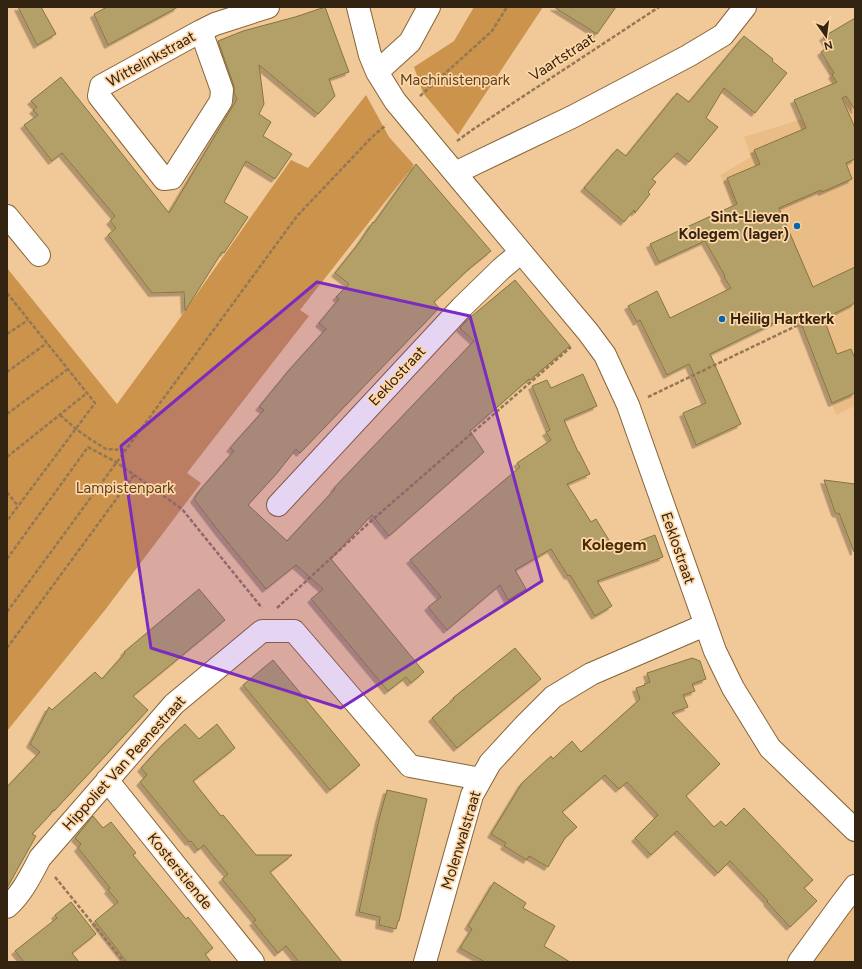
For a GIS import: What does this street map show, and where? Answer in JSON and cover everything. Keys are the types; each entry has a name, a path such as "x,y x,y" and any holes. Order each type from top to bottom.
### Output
{"street":[{"name":"Wittelinkstraat","path":"202,31 222,90 221,101 172,178 164,179 99,96 101,86 214,24 268,7"},
{"name":"Eeklostraat","path":"358,7 370,55 377,72 395,101 588,332 605,355 628,405 714,651 733,688 770,748 855,830"},
{"path":"377,72 410,42 429,7"},
{"path":"455,173 572,117 688,56 723,35 745,7"},
{"path":"7,216 39,255"},
{"name":"Eeklostraat","path":"278,505 462,307 501,269 521,252"},
{"name":"Hippoliet Van Peenestraat","path":"7,907 24,886 40,858 174,704 262,631 269,623 294,631 410,766 481,780"},
{"name":"Molenwalstraat","path":"425,962 472,795 490,763 524,726 554,697 591,674 705,625"},
{"name":"Kosterstiende","path":"107,780 253,962"},
{"path":"799,962 855,886"}],"path":[{"path":"7,612 297,216 373,136 492,31 507,7"},
{"name":"Vaartstraat","path":"439,154 472,130 659,7"},
{"path":"7,294 95,403 7,521"},
{"path":"628,405 652,395 813,317"},
{"path":"7,334 28,320"},
{"path":"7,558 88,447 116,462 182,509 269,623 372,521 588,332"},
{"path":"7,372 47,343"},
{"path":"7,414 68,369"},
{"path":"7,458 87,393"},
{"path":"60,415 76,429 106,449 125,450"},
{"path":"7,648 134,475"},
{"path":"7,492 18,506"},
{"path":"69,895 124,962"}],"highlighted area":[{"path":"317,282 470,316 542,581 341,708 151,648 121,446"}],"shaded area":[{"name":"Sint-Lieven Kolegem (lager)","path":"855,43 855,406 836,415 803,329 789,322 745,224 720,175 751,157 744,137 802,119 839,103 825,61"},
{"path":"855,876 855,962 791,962"}],"green space":[{"name":"Machinistenpark","path":"474,7 543,7 458,135 423,93 414,67 454,41"},
{"name":"Lampistenpark","path":"366,95 389,137 414,165 300,310 309,316 187,473 201,483 105,610 7,731 7,268 117,404 175,325 291,160 308,168"}],"building":[{"path":"18,7 41,7 56,34 37,45"},
{"path":"107,7 178,7 108,45 94,14"},
{"path":"325,7 349,72 329,79 335,96 318,114 259,65 264,104 259,114 271,122 263,136 292,154 275,179 246,161 224,202 248,217 224,253 222,252 185,311 184,292 152,293 108,235 116,228 110,221 115,216 62,153 52,161 24,125 38,115 33,110 37,107 31,101 61,77 169,213 237,99 218,41 243,31"},
{"path":"554,7 616,7 597,34"},
{"path":"855,18 855,110 846,96 842,98 855,128 855,159 846,163 852,179 822,192 821,190 779,208 813,287 855,267 855,303 824,319 837,354 851,349 855,359 855,393 832,403 799,318 788,322 786,317 710,354 741,424 696,445 683,413 706,403 689,364 667,375 640,320 637,322 628,306 657,291 670,318 731,288 705,241 659,262 650,244 737,204 727,178 760,164 754,150 806,128 794,100 837,82 832,75 834,73 821,52 829,46 823,37"},
{"path":"744,36 773,59 772,61 787,73 755,113 724,88 706,118 718,127 689,162 677,153 652,179 656,182 648,192 650,194 635,213 634,210 624,222 584,188 617,149 626,156 677,93 689,102"},
{"path":"416,164 491,251 470,268 434,302 439,308 300,453 296,449 278,472 248,505 287,541 335,489 334,488 474,341 460,328 466,321 515,280 570,346 530,380 529,379 470,431 484,452 389,536 372,515 331,559 424,672 411,683 406,677 388,691 311,599 323,589 296,565 266,589 194,499 234,451 230,448 264,410 259,407 290,369 326,329 319,323 339,299 336,297 349,284 335,273 359,243 373,222 374,223"},
{"path":"583,374 597,406 564,420 578,452 590,474 567,484 591,522 596,519 615,550 655,535 663,557 597,581 612,606 595,616 570,575 568,576 551,549 515,570 526,589 508,600 500,585 447,630 428,607 441,597 410,560 520,467 517,463 551,440 546,432 550,430 532,386 547,380 551,388"},
{"path":"824,480 855,484 854,552 839,513 837,514 835,512"},
{"path":"199,589 225,620 133,696 148,710 32,834 36,836 7,888 7,787 40,752 30,744 49,707 52,710 95,672 102,679 125,653 124,652"},
{"path":"515,648 541,679 457,748 432,718 454,699 453,698"},
{"path":"692,658 700,661 706,679 692,684 695,691 683,695 688,707 672,713 720,764 686,796 714,827 721,821 726,826 744,808 813,880 804,888 817,901 790,927 767,902 768,901 730,861 718,873 677,831 651,855 635,838 658,815 627,782 619,789 605,775 562,812 577,827 565,838 548,867 529,856 527,860 504,846 506,843 491,834 522,783 551,756 553,759 572,741 581,752 640,699 636,688 650,682 647,673"},
{"path":"273,660 360,765 330,790 243,685"},
{"path":"185,724 199,739 217,724 235,748 193,781 221,816 223,815 256,855 292,855 270,872 342,962 299,962 286,946 278,953 253,922 256,920 222,879 228,874 204,845 198,850 191,841 189,842 140,782 147,775 141,768 162,745"},
{"path":"387,790 427,799 396,929 379,925 380,917 359,912 379,819"},
{"path":"93,816 103,828 111,822 136,853 133,855 186,919 188,917 213,948 205,954 211,962 127,962 95,921 118,902 108,890 110,888 78,848 81,844 75,838"},
{"path":"494,882 526,903 523,908 555,926 544,946 570,962 485,962 460,948 472,929 468,926"},
{"path":"71,902 96,934 72,953 79,962 24,962 15,951 57,918 55,915"}],"place":[{"name":"Sint-Lieven Kolegem (lager)","path":"797,226"},
{"name":"Heilig Hartkerk","path":"722,319"}],"district":[{"name":"Kolegem","path":"614,544"}]}
